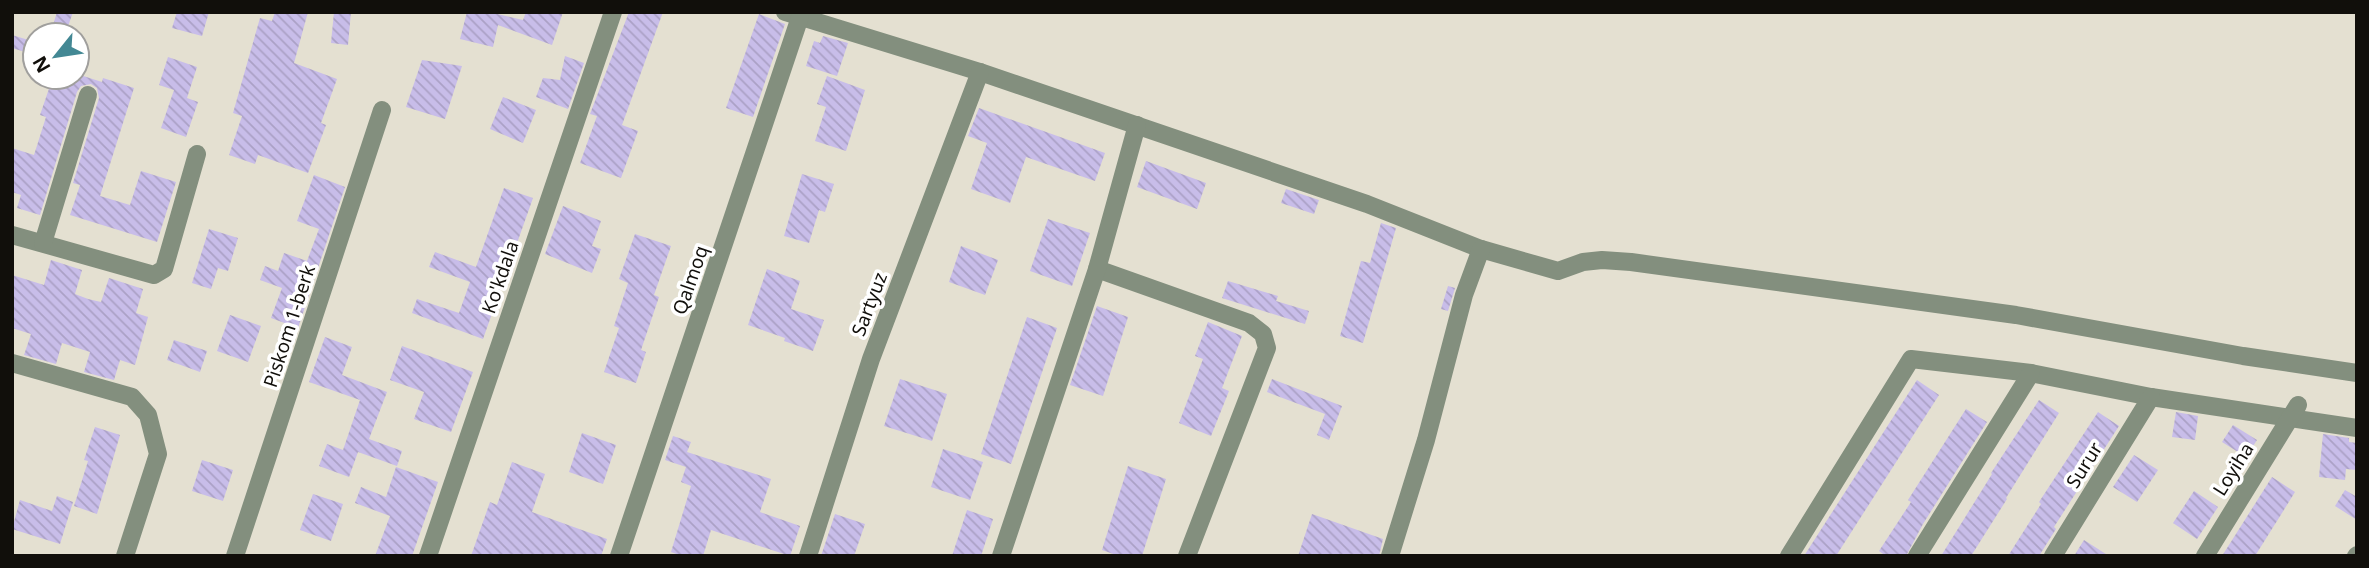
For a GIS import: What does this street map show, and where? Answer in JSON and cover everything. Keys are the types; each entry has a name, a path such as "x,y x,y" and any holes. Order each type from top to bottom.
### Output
{"street":[{"name":"Ko'kdala","path":"428,556 613,12"},
{"path":"793,15 980,72 1367,204 1481,249 1558,271 1583,262 1631,262 2016,315 2243,356 2357,373"},
{"name":"Qalmoq","path":"619,556 793,15"},
{"name":"Sartyuz","path":"808,556 871,359 980,72"},
{"path":"43,243 88,95"},
{"name":"Piskom 1-berk","path":"235,556 382,110"},
{"path":"1001,556 1097,269 1137,125"},
{"path":"12,234 154,275 164,269 197,154"},
{"path":"1390,556 1426,440 1464,295 1481,249"},
{"path":"1097,269 1249,323 1263,334 1267,348 1187,556"},
{"path":"1789,556 1911,359 2031,373 2151,397 2294,412 2357,428"},
{"path":"12,363 132,397 148,415 158,454 125,556"},
{"path":"1917,556 2031,373"},
{"name":"Surur","path":"2053,556 2151,397"},
{"name":"Loyiha","path":"2204,556 2294,412"}],"building":[{"path":"57,12 73,12 70,21 54,21"},
{"path":"177,12 209,12 202,36 172,28"},
{"path":"275,12 308,12 294,63 337,79 321,123 326,125 308,173 258,155 255,164 229,155 242,116 233,113 260,18 272,21"},
{"path":"334,12 351,12 348,45 331,43"},
{"path":"467,12 489,12 523,20 526,12 563,12 552,45 498,25 493,47 460,39"},
{"path":"629,12 663,12 622,125 638,131 621,178 580,163 597,116 590,114"},
{"path":"759,14 785,24 753,117 726,108"},
{"path":"12,35 21,38 21,51 12,48"},
{"path":"823,36 848,43 837,76 806,66 814,41 820,43"},
{"path":"565,56 584,63 568,109 536,97 543,78 560,80"},
{"path":"168,57 197,67 187,98 198,102 186,137 161,128 174,90 159,85"},
{"path":"422,60 462,66 445,119 406,107"},
{"path":"827,76 865,90 846,151 815,141 826,107 817,104"},
{"path":"91,78 102,82 103,78 134,88 100,196 130,205 141,171 176,182 157,242 70,215 80,185 73,183 99,98 97,88 91,84"},
{"path":"48,91 78,91 40,215 17,208 21,195 12,192 12,148 34,155 46,117 40,115"},
{"path":"503,97 536,110 523,143 490,129"},
{"path":"979,108 1105,153 1095,181 1026,157 1010,203 971,189 987,143 968,136"},
{"path":"1146,161 1206,183 1197,209 1137,187"},
{"path":"802,174 834,184 825,212 819,210 809,243 784,236"},
{"path":"314,175 345,187 298,328 271,318 282,288 260,280 265,266 278,271 284,253 307,261 319,229 297,221"},
{"path":"504,188 533,198 483,339 412,313 417,299 459,313 470,282 429,267 435,252 476,267"},
{"path":"1286,189 1319,200 1314,214 1281,203"},
{"path":"563,206 601,221 592,246 601,249 592,273 545,254"},
{"path":"1048,219 1090,233 1072,286 1030,271"},
{"path":"1381,223 1396,228 1363,343 1340,336 1361,261 1370,263"},
{"path":"209,229 238,238 228,271 218,268 211,289 192,283"},
{"path":"635,234 671,246 654,295 659,297 641,350 646,352 636,383 604,372 619,328 614,326 628,283 619,279"},
{"path":"961,246 998,260 985,295 949,282"},
{"path":"51,260 82,270 75,294 88,299 101,302 109,278 143,289 136,313 148,317 135,365 120,360 114,380 84,372 90,352 62,343 56,364 24,355 31,334 12,328 12,275 44,285"},
{"path":"767,269 800,281 791,309 824,320 813,351 748,325"},
{"path":"1228,281 1278,296 1276,301 1309,311 1305,324 1222,298"},
{"path":"1448,286 1455,288 1448,311 1441,309"},
{"path":"1097,306 1128,317 1103,396 1070,385"},
{"path":"230,315 261,326 248,362 217,351"},
{"path":"1027,317 1057,328 1011,464 981,454"},
{"path":"1208,322 1242,336 1222,388 1229,391 1211,436 1179,423 1203,359 1195,356"},
{"path":"325,337 352,347 342,375 387,392 369,439 402,451 397,466 358,452 349,477 319,466 327,444 343,450 360,400 309,382"},
{"path":"174,340 207,351 200,372 167,360"},
{"path":"402,346 473,372 451,432 414,419 424,392 390,380"},
{"path":"900,379 947,394 932,441 884,426"},
{"path":"1272,379 1342,406 1329,440 1317,435 1325,414 1267,392"},
{"path":"1917,380 1939,395 1836,556 1804,556"},
{"path":"2039,400 2059,413 2007,499 1971,556 1941,556 1991,473"},
{"path":"1966,409 1987,422 1906,556 1886,556 1879,551"},
{"path":"2098,412 2119,426 2054,527 2056,529 2039,556 2008,556 2041,504 2039,502"},
{"path":"2176,412 2198,416 2195,440 2172,437"},
{"path":"2233,425 2257,440 2246,457 2222,442"},
{"path":"95,427 120,435 97,514 74,506 88,461 84,460"},
{"path":"582,433 616,445 603,484 569,472"},
{"path":"2323,434 2349,438 2349,442 2357,443 2357,470 2346,469 2345,480 2319,477"},
{"path":"673,436 691,442 687,452 771,479 760,512 800,526 790,556 711,530 703,556 682,556 671,552 691,486 681,482 686,467 665,460"},
{"path":"943,449 983,462 970,500 931,487"},
{"path":"2134,455 2158,470 2137,502 2113,487"},
{"path":"202,460 233,470 223,501 192,491"},
{"path":"512,462 545,474 532,512 607,539 601,556 471,556 490,502 497,505"},
{"path":"1128,466 1166,479 1142,556 1119,556 1102,550"},
{"path":"396,467 438,482 412,556 375,556 390,516 355,503 361,487 386,497"},
{"path":"2272,477 2295,492 2255,556 2222,556"},
{"path":"2345,490 2357,497 2357,520 2335,506"},
{"path":"2194,491 2218,507 2197,539 2173,523"},
{"path":"313,494 343,504 331,541 300,530"},
{"path":"57,496 73,502 60,544 12,529 20,500 52,511"},
{"path":"967,510 993,519 981,556 952,556"},
{"path":"835,514 865,524 854,556 821,556"},
{"path":"1312,514 1383,539 1379,556 1298,556"},
{"path":"2084,540 2109,556 2074,556"}]}
